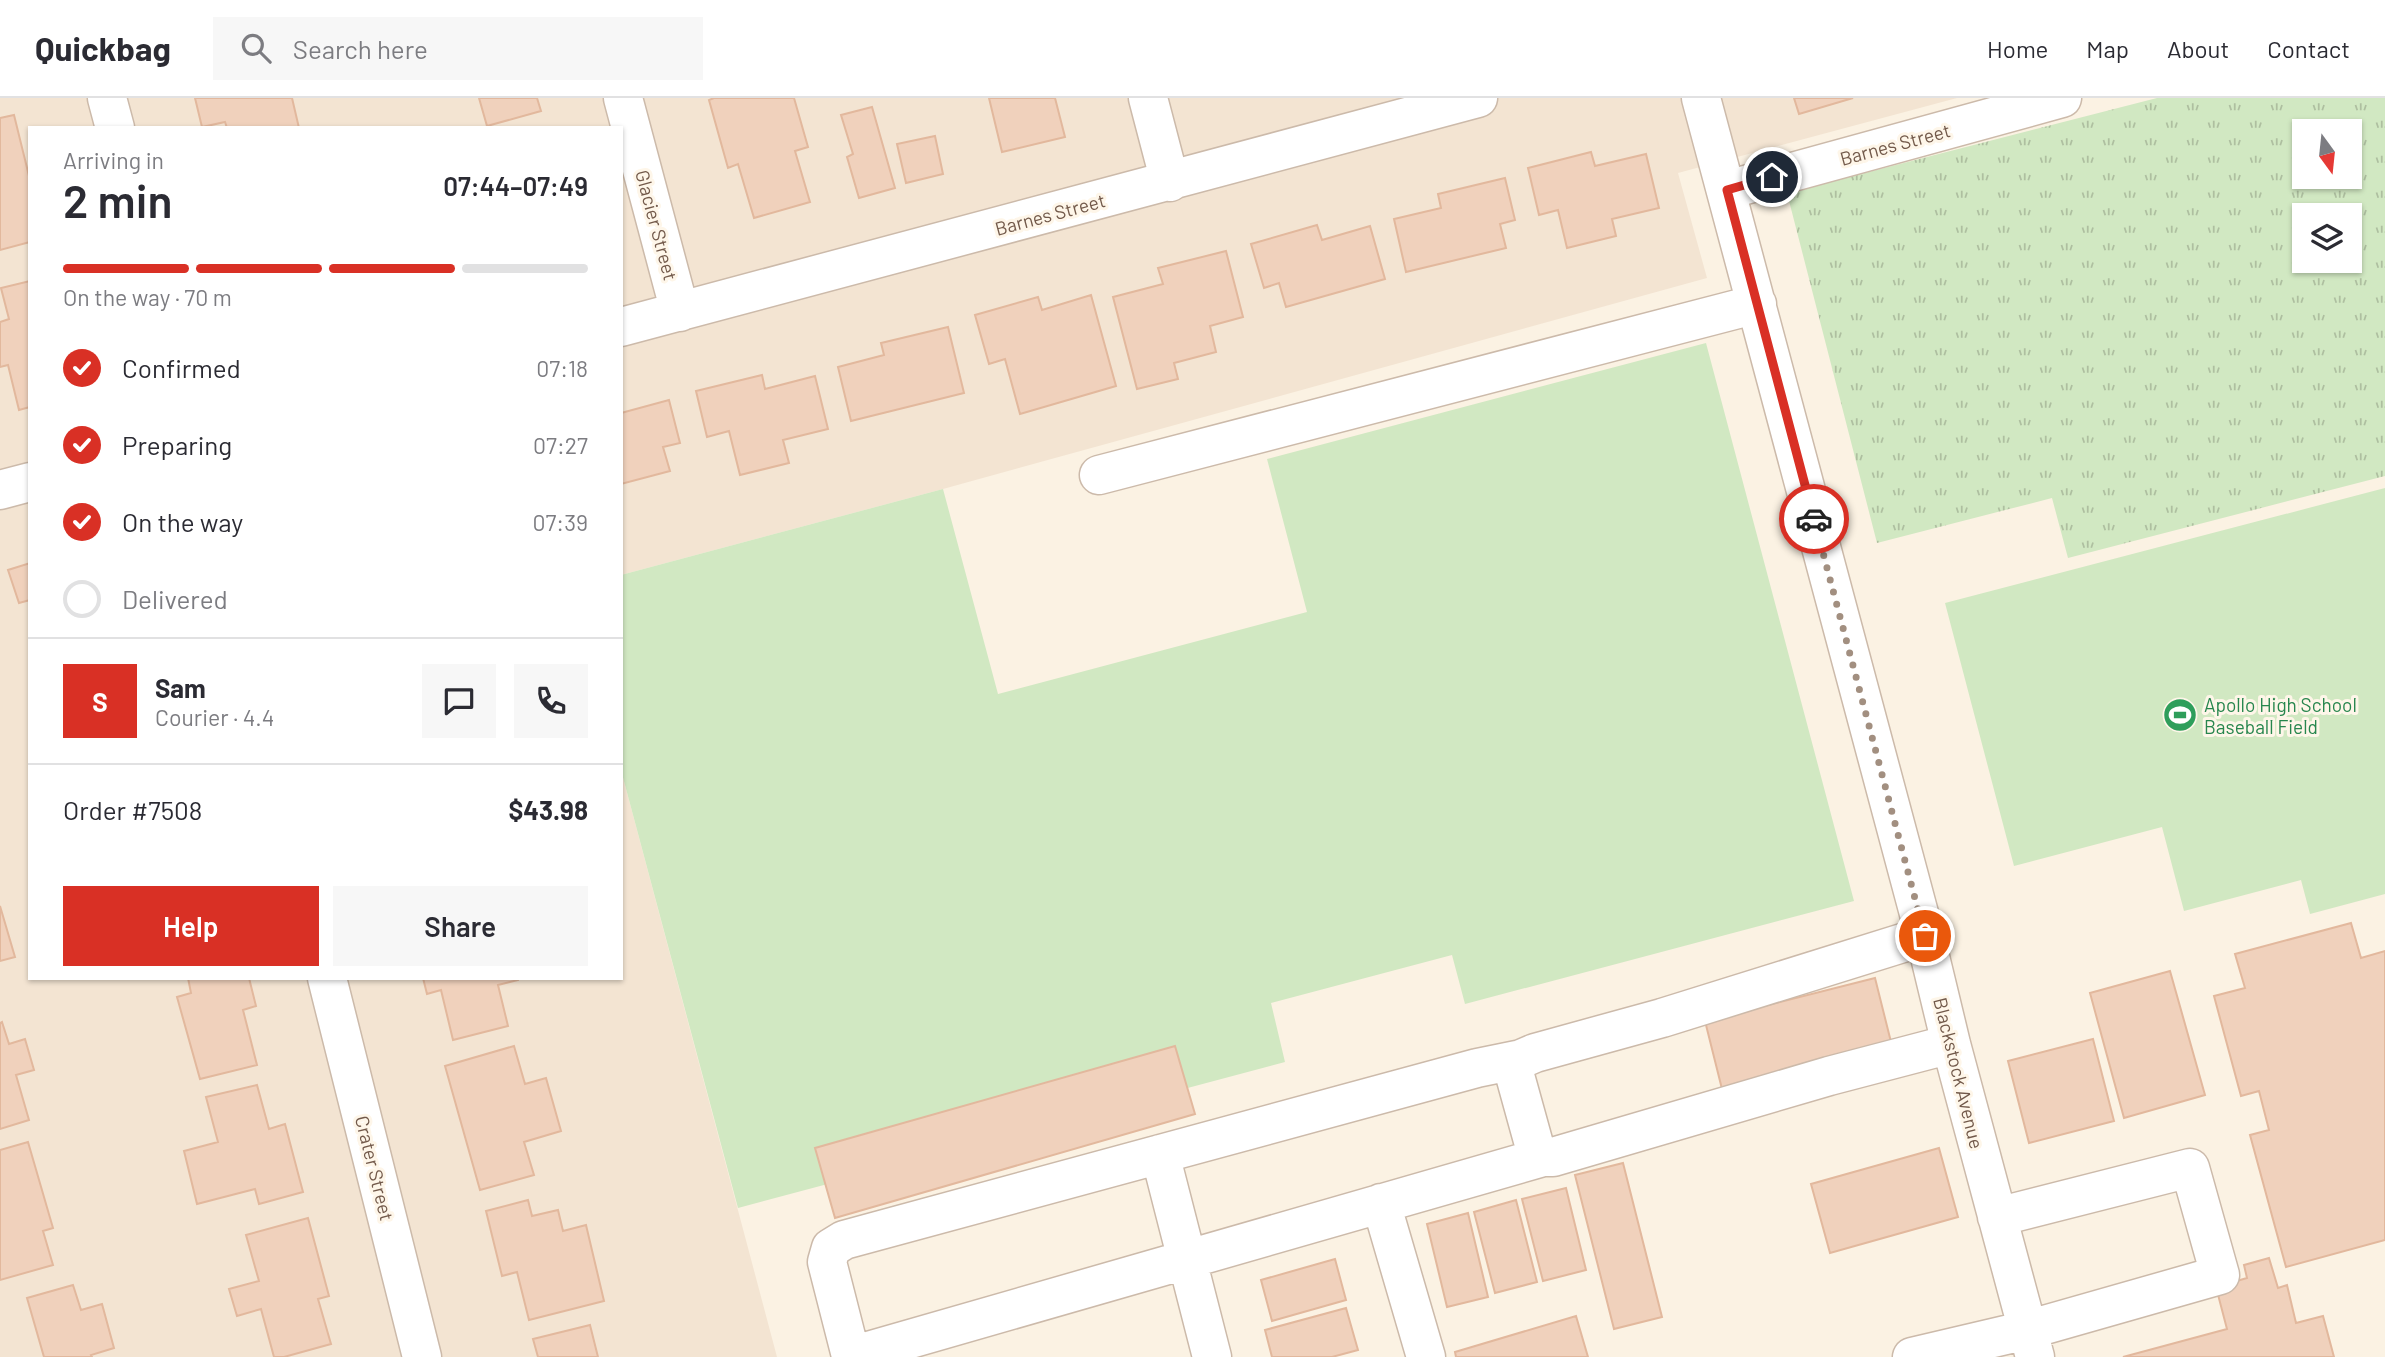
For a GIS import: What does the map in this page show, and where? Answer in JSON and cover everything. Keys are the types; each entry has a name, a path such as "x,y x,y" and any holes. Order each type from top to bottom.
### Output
{"street":[{"path":"107,98 114,126"},
{"name":"Glacier Street","path":"623,98 680,312"},
{"path":"1148,98 1170,182"},
{"name":"Barnes Street","path":"623,326 1479,98"},
{"name":"Blackstock Avenue","path":"1701,98 2031,1343"},
{"name":"Barnes Street","path":"1727,190 2062,98"},
{"path":"1099,475 1757,304"},
{"path":"0,490 28,483"},
{"path":"1925,936 1521,1059 1477,1068 844,1240 831,1248 827,1262 851,1356 1543,1157 1565,1155 1808,1082 1951,1044"},
{"name":"Crater Street","path":"328,980 422,1357"},
{"path":"1521,1059 1514,1072 1535,1148 1543,1157"},
{"path":"1160,1154 1212,1357"},
{"path":"1912,1357 2031,1343 2220,1275 2190,1168 1997,1217"},
{"path":"1381,1203 1426,1357"}],"shaded area":[{"path":"0,98 1957,98 1678,173 1707,278 623,574 623,126 28,126 28,980 623,980 623,778 777,1357 0,1357"}],"green space":[{"path":"2157,98 2385,98 2385,476 2068,558 2052,498 1877,543 1787,193"},
{"path":"1706,343 1854,901 1465,1004 1452,955 1271,1003 1285,1062 738,1208 623,777 623,574 943,489 998,694 1307,612 1267,459"},
{"name":"Apollo High School Baseball Field","path":"2385,488 2385,894 2310,914 2301,880 2184,911 2162,827 2014,866 1945,603"}],"building":[{"path":"195,98 292,98 299,126 226,126 225,122 202,126"},
{"path":"479,98 537,98 541,111 487,126"},
{"path":"794,98 808,147 795,151 810,202 754,218 738,164 728,168 709,100"},
{"path":"989,98 1055,98 1065,137 1002,152"},
{"path":"1794,98 1853,98 1799,114"},
{"path":"872,107 895,188 859,198 847,157 853,154 841,115"},
{"path":"14,115 28,172 28,243 0,250 0,118"},
{"path":"935,136 943,174 906,183 897,144"},
{"path":"1591,152 1595,166 1646,154 1659,208 1612,219 1616,236 1567,248 1558,210 1539,215 1528,168"},
{"path":"1505,178 1515,220 1500,224 1506,248 1406,272 1394,219 1441,208 1438,194"},
{"path":"1317,225 1322,240 1370,226 1385,279 1286,307 1279,283 1264,288 1251,244"},
{"path":"1226,251 1243,317 1210,326 1216,352 1174,363 1178,379 1137,389 1113,297 1163,284 1158,268"},
{"path":"28,281 28,408 19,410 8,365 0,367 0,322 9,319 1,288"},
{"path":"1091,295 1116,386 1020,414 1005,359 989,364 975,315 1038,297 1042,310"},
{"path":"948,327 964,393 851,421 838,367 884,355 881,343"},
{"path":"762,375 765,389 815,376 828,429 783,440 789,463 740,475 729,431 707,437 696,391"},
{"path":"669,400 680,443 663,447 670,471 623,483 623,412"},
{"path":"28,564 28,601 19,603 8,570"},
{"path":"0,906 15,957 0,961"},
{"path":"2351,923 2361,958 2385,951 2385,1240 2286,1267 2250,1135 2269,1130 2259,1091 2241,1096 2214,996 2245,988 2235,954"},
{"path":"2170,971 2205,1095 2124,1118 2090,993"},
{"path":"1875,978 1892,1046 1722,1089 1705,1021"},
{"path":"188,980 250,980 256,1006 243,1010 257,1065 200,1079 177,997 191,993"},
{"path":"424,980 518,980 498,985 508,1026 453,1040 441,990 427,994"},
{"path":"2,1022 9,1044 25,1039 34,1070 16,1075 29,1120 0,1129 0,1023"},
{"path":"2093,1039 2114,1121 2029,1143 2008,1061"},
{"path":"514,1046 525,1084 546,1078 561,1131 524,1142 534,1175 480,1190 445,1066"},
{"path":"1175,1046 1195,1114 835,1218 815,1148"},
{"path":"257,1085 269,1129 285,1124 303,1192 259,1204 255,1189 197,1204 184,1151 218,1142 206,1097"},
{"path":"28,1142 53,1228 43,1231 53,1265 0,1280 0,1150"},
{"path":"1939,1148 1958,1217 1830,1253 1811,1184"},
{"path":"1623,1163 1662,1317 1614,1329 1575,1175"},
{"path":"1566,1188 1586,1270 1543,1281 1522,1199"},
{"path":"528,1200 532,1216 558,1210 563,1231 586,1225 604,1301 529,1320 517,1272 502,1276 486,1211"},
{"path":"1516,1200 1537,1282 1495,1293 1474,1212"},
{"path":"1468,1213 1488,1297 1447,1307 1427,1224"},
{"path":"308,1218 329,1296 318,1299 331,1344 284,1357 274,1357 261,1309 237,1316 229,1289 259,1281 246,1235"},
{"path":"2269,1258 2278,1288 2287,1285 2296,1323 2323,1316 2334,1357 2123,1357 2227,1329 2216,1287 2247,1278 2244,1265"},
{"path":"1335,1259 1346,1300 1272,1321 1261,1280"},
{"path":"73,1285 81,1310 102,1304 114,1348 91,1355 92,1357 44,1357 27,1298"},
{"path":"1346,1308 1358,1350 1332,1357 1272,1357 1265,1330"},
{"path":"1576,1316 1588,1357 1456,1357 1455,1352"},
{"path":"590,1325 598,1357 538,1357 533,1339"}],"way so far":[{"path":"1814,519 1925,936"}],"place":[{"name":"Apollo High School Baseball Field","path":"2180,715"}],"route":[{"path":"1772,177 1727,190 1814,519"}]}
